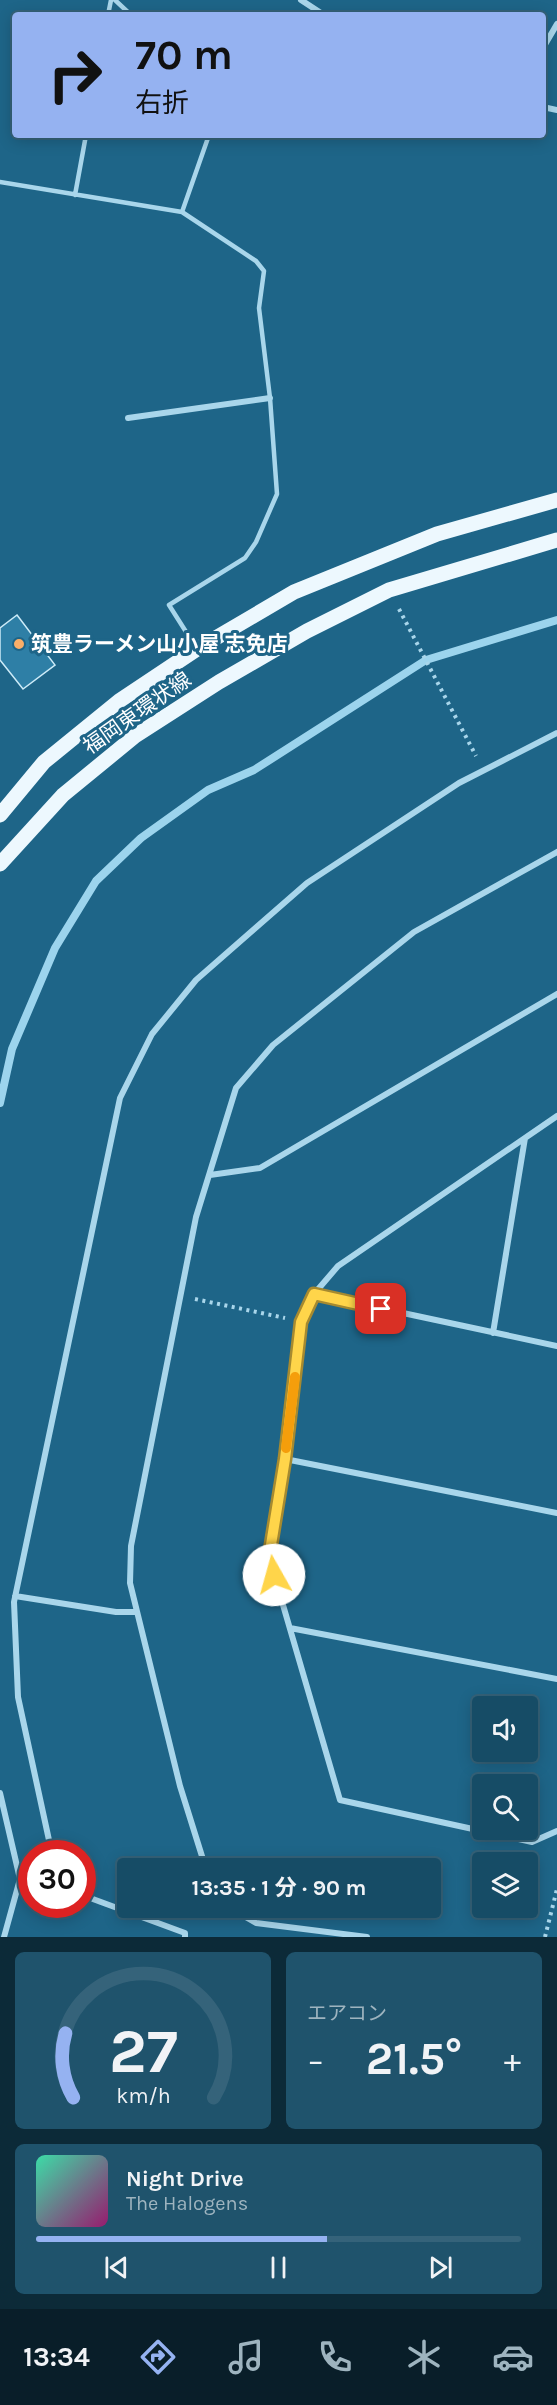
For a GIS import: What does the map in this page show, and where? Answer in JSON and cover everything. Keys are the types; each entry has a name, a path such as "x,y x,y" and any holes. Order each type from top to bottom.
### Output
{"main road":[{"name":"福岡東環状線","path":"0,815 44,762 119,701 197,649 294,592 368,560 437,534 557,500"},
{"name":"福岡東環状線","path":"0,864 63,795 135,736 219,682 297,636 389,590 557,540"}],"street":[{"path":"301,0 319,12"},
{"path":"546,43 557,24"},
{"path":"128,418 270,398"},
{"path":"49,1840 18,1697 15,1596 120,1098 152,1034 196,980 307,883 459,783 557,734"},
{"path":"203,1858 180,1785 130,1583 131,1546 195,1217 236,1088 273,1045 414,932 557,852"},
{"path":"210,1175 260,1168 557,994"},
{"path":"557,1116 338,1266 314,1294 301,1322 285,1459 269,1557 340,1800 532,1842 557,1831"},
{"path":"493,1333 525,1138"},
{"path":"314,1294 557,1346"},
{"path":"285,1459 557,1513"},
{"path":"15,1596 116,1612 137,1612"},
{"path":"290,1628 557,1679"},
{"path":"0,1792 20,1879 4,1937"},
{"path":"96,1900 185,1933 184,1937"},
{"path":"247,1918 256,1923 367,1937"}],"lane":[{"path":"113,0 127,12"},
{"path":"75,195 85,138"},
{"path":"182,212 208,138"},
{"path":"0,182 182,212 256,261 264,271 259,308 270,398 277,494 256,542 245,558 169,605 197,649"}],"path":[{"path":"389,590 484,770"},
{"path":"180,1296 301,1322"},
{"path":"546,1937 557,1889"}],"building":[{"name":"筑豊ラーメン山小屋 志免店","path":"17,615 55,665 23,689 0,660 0,628"}],"waterway":[{"path":"0,1103 12,1049 55,948 96,881 141,838 208,790 254,770 426,660 557,620"}],"slow traffic":[{"path":"286,1448 295,1377"}],"place":[{"name":"筑豊ラーメン山小屋 志免店","path":"19,644"}],"route":[{"path":"274,1575 269,1557 285,1459 301,1322 314,1294 381,1309"}]}
